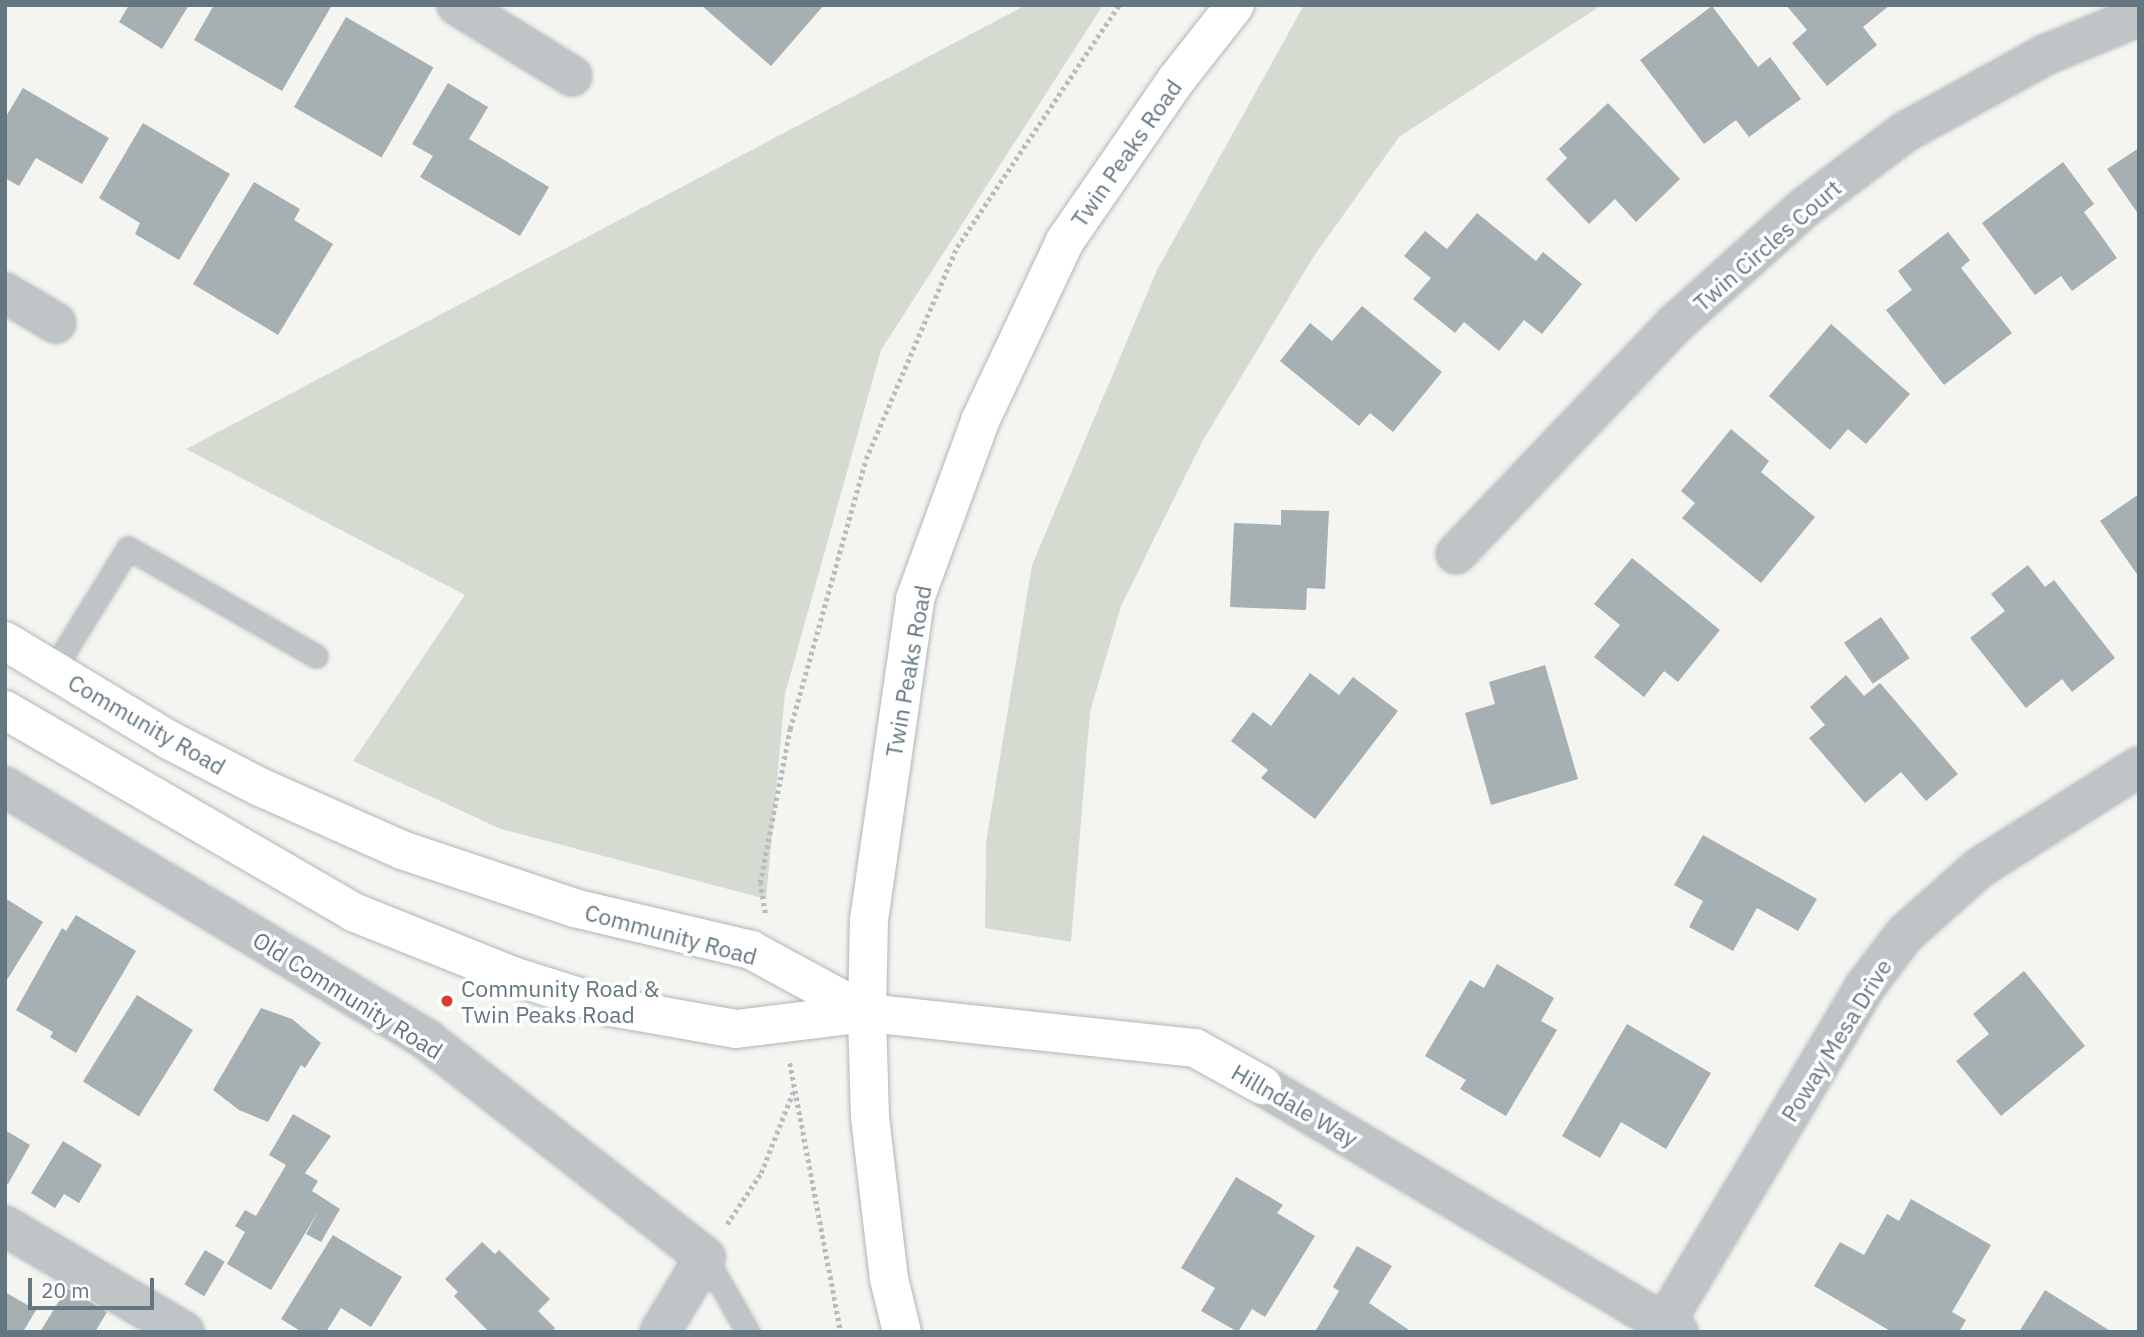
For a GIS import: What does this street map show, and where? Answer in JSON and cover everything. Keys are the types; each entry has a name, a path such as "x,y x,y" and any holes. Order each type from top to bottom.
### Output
{"main road":[{"name":"Twin Peaks Road","path":"902,1332 889,1279 870,1117 867,1013 869,920 915,599 975,433 1065,241 1176,80 1235,5"},
{"name":"Community Road","path":"5,641 260,788 402,850 574,908 751,950 867,1013"},
{"path":"5,710 353,912 502,972 611,1007 736,1029 867,1013"},
{"name":"Hillndale Way","path":"867,1013 1195,1048 1262,1085"}],"street":[{"path":"457,5 572,76"},
{"name":"Twin Circles Court","path":"1456,554 1675,324 1804,208 1905,132 2045,55 2139,16"},
{"path":"5,293 56,323"},
{"name":"Poway Mesa Drive","path":"1671,1328 1864,988 1905,934 1979,868 2139,767"},
{"name":"Old Community Road","path":"5,787 427,1040 705,1257"},
{"name":"Hillndale Way","path":"1262,1085 1671,1328"},
{"path":"5,1226 184,1332"},
{"path":"660,1332 705,1257"}],"lane":[{"path":"53,670 128,548 316,656"},
{"path":"705,1257 748,1332"}],"path":[{"path":"705,1257 761,1173 794,1089"}],"shaded area":[{"path":"1026,5 1103,5 881,350 785,694 766,899 501,829 353,761 465,595 186,449"},
{"path":"1304,5 1602,5 1399,137 1314,256 1202,442 1121,606 1090,712 1071,942 985,928 986,842 1032,565 1157,270"}],"building":[{"path":"129,5 189,5 162,49 119,22"},
{"path":"214,5 332,5 282,91 194,40"},
{"path":"701,5 824,5 771,66"},
{"path":"1786,5 1890,5 1863,27 1877,45 1827,86 1792,43 1807,30"},
{"path":"1712,6 1758,67 1770,57 1801,99 1749,137 1736,120 1704,144 1640,60"},
{"path":"346,17 433,68 381,158 294,107"},
{"path":"448,83 488,107 469,139 549,187 520,236 420,177 433,156 412,144"},
{"path":"23,88 109,138 82,184 36,158 19,186 5,178 5,118"},
{"path":"1608,103 1680,179 1636,222 1615,199 1589,224 1546,179 1567,158 1559,149"},
{"path":"143,123 230,174 179,260 135,234 140,223 99,198"},
{"path":"2139,148 2139,215 2107,169"},
{"path":"2063,162 2094,204 2084,212 2117,258 2072,291 2061,276 2035,295 1982,223"},
{"path":"254,182 300,209 294,220 333,244 278,335 193,284"},
{"path":"1477,213 1536,261 1543,252 1582,284 1542,334 1524,320 1499,351 1464,322 1455,333 1413,299 1431,278 1404,256 1425,231 1447,249"},
{"path":"1948,232 1970,260 1961,268 2012,333 1944,385 1886,310 1912,290 1898,271"},
{"path":"1362,306 1442,372 1393,432 1370,413 1359,426 1280,361 1310,323 1332,341"},
{"path":"1831,324 1910,394 1866,444 1848,429 1830,450 1769,396"},
{"path":"1731,429 1769,461 1761,472 1815,517 1761,583 1682,518 1695,503 1681,491"},
{"path":"2139,494 2139,577 2100,521"},
{"path":"1281,510 1329,511 1325,589 1307,588 1306,610 1230,607 1234,523 1281,525"},
{"path":"1632,558 1720,630 1678,682 1664,671 1644,697 1594,657 1620,625 1594,604"},
{"path":"2028,565 2045,587 2054,580 2115,658 2072,692 2062,679 2026,708 1970,638 2005,611 1991,594"},
{"path":"1881,617 1910,658 1873,684 1844,643"},
{"path":"1545,665 1578,779 1491,805 1465,713 1495,704 1489,682"},
{"path":"1310,673 1339,695 1353,677 1398,711 1315,819 1261,778 1268,770 1231,741 1253,712 1271,726"},
{"path":"1846,675 1864,696 1880,683 1958,774 1926,801 1901,772 1865,803 1809,738 1825,725 1810,707"},
{"path":"1703,835 1817,899 1798,931 1757,908 1733,951 1689,927 1703,901 1674,885"},
{"path":"5,898 43,922 5,983"},
{"path":"76,915 136,951 76,1053 50,1037 53,1032 16,1010 62,928 66,931"},
{"path":"1497,964 1554,998 1541,1021 1557,1030 1506,1116 1460,1089 1466,1080 1425,1056 1470,980 1484,988"},
{"path":"2024,971 2085,1046 2001,1116 1956,1061 1989,1034 1973,1014"},
{"path":"137,995 193,1030 139,1116 83,1082"},
{"path":"261,1008 292,1019 321,1043 305,1068 301,1065 268,1122 239,1110 213,1090"},
{"path":"1627,1024 1711,1073 1666,1149 1621,1122 1600,1158 1562,1136"},
{"path":"293,1114 331,1136 305,1173 318,1181 312,1191 340,1209 321,1242 306,1234 319,1210 271,1290 227,1264 245,1232 235,1226 245,1210 256,1216 286,1165 269,1155"},
{"path":"5,1130 30,1145 8,1184 5,1182"},
{"path":"63,1141 102,1165 79,1203 64,1194 55,1208 31,1193"},
{"path":"1236,1177 1283,1205 1277,1213 1315,1236 1265,1317 1252,1309 1238,1332 1201,1311 1215,1288 1181,1268"},
{"path":"1911,1199 1991,1245 1952,1312 1966,1320 1959,1332 1892,1332 1814,1286 1840,1242 1864,1255 1887,1214 1899,1221"},
{"path":"333,1235 402,1277 371,1327 341,1308 326,1332 302,1332 281,1319"},
{"path":"482,1242 495,1254 499,1250 550,1299 538,1311 555,1328 552,1332 489,1332 454,1296 458,1292 445,1279"},
{"path":"1357,1246 1392,1266 1369,1303 1412,1332 1316,1330 1339,1291 1333,1287"},
{"path":"205,1250 225,1262 204,1296 184,1284"},
{"path":"67,1288 107,1312 95,1332 40,1332"},
{"path":"2045,1290 2112,1332 2019,1332"},
{"path":"5,1292 36,1310 23,1332 5,1332"}],"place":[{"name":"Community Road & Twin Peaks Road","path":"447,1001"}]}
